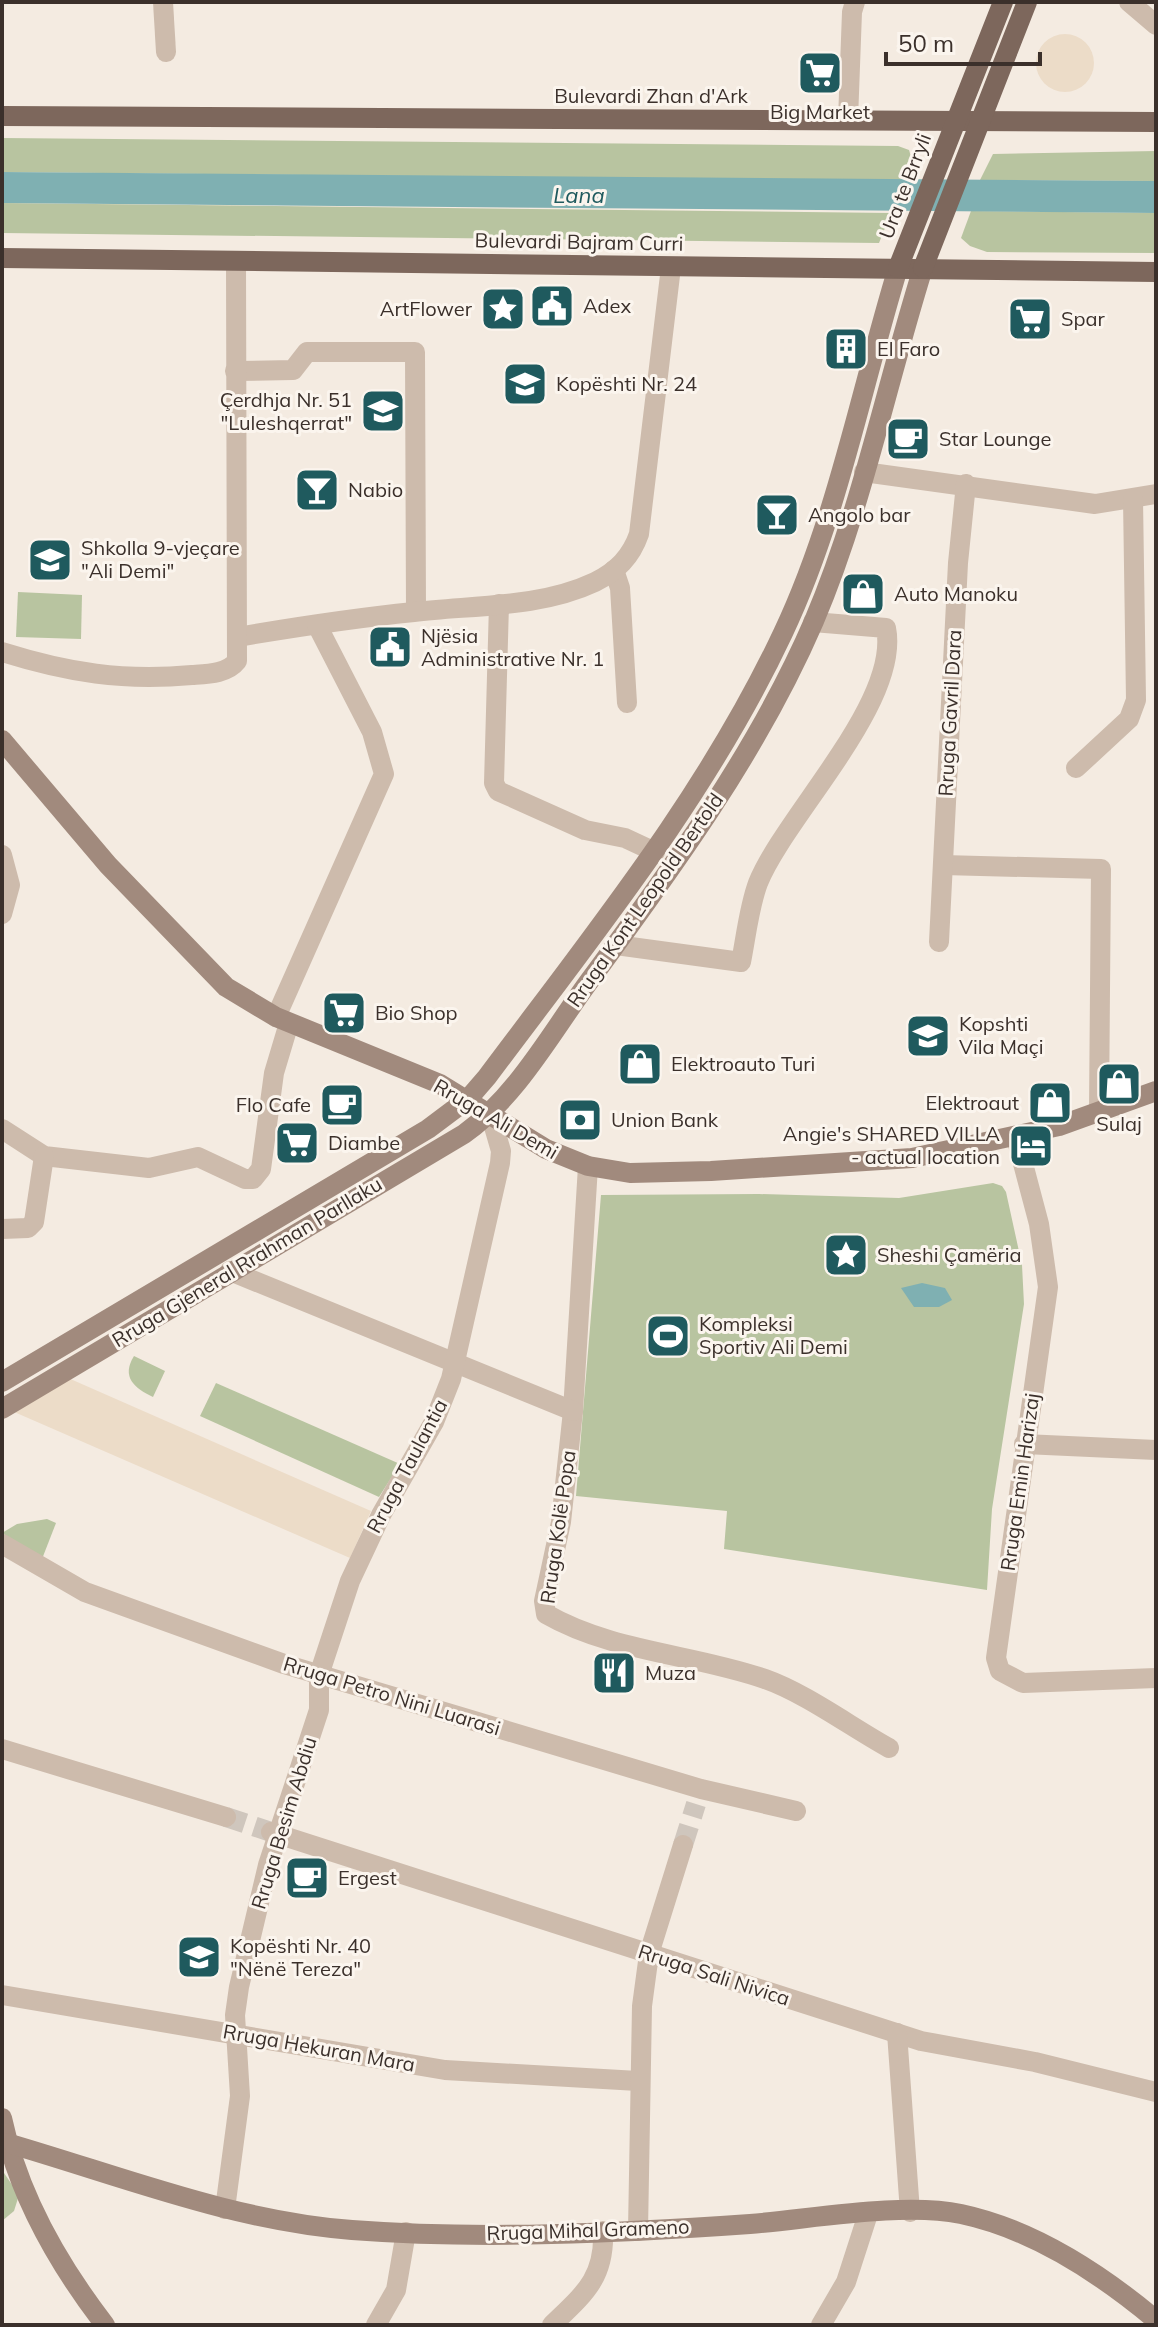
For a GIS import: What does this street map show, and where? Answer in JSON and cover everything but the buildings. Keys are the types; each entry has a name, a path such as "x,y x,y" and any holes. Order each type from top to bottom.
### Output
{"main road":[{"name":"Ura te Brryli","path":"898,268 1003,2"},
{"path":"923,268 1027,2"},
{"name":"Bulevardi Zhan d'Ark","path":"2,116 1156,122"},
{"name":"Bulevardi Bajram Curri","path":"2,258 1156,272"},
{"name":"Rruga Kont Leopold Bertold","path":"468,1099 655,852 751,696 784,630 816,550 898,268"},
{"name":"Rruga Kont Leopold Bertold","path":"490,1113 510,1091 616,945 724,788 781,689 813,622 838,559 923,268"},
{"name":"Rruga Ali Demi","path":"2,740 158,919 226,987 283,1020 468,1099 546,1149 588,1166 630,1173 912,1158 1016,1137 1156,1091"},
{"name":"Rruga Gjeneral Rrahman Parllaku","path":"2,1382 428,1129 468,1099"},
{"name":"Rruga Gjeneral Rrahman Parllaku","path":"2,1409 464,1134 490,1113"},
{"path":"2,2118 5,2143 51,2247 105,2325"},
{"name":"Rruga Mihal Grameno","path":"5,2143 225,2209 336,2229 406,2232 638,2231 868,2214 956,2213 1012,2230 1105,2281 1156,2320"}],"street":[{"path":"163,2 166,52"},
{"path":"848,120 852,12 855,2"},
{"path":"1129,2 1156,25"},
{"path":"2,652 86,674 148,679 208,674 232,667 237,661 236,261"},
{"path":"237,637 416,611 499,604 574,590 614,570 634,549 639,534 671,267"},
{"path":"235,371 293,370 307,352 415,352 416,611"},
{"path":"864,472 1095,504 1156,494"},
{"name":"Rruga Gavril Dara","path":"939,942 958,563 966,484"},
{"path":"1076,768 1146,700 1133,499"},
{"path":"614,570 620,588 627,703"},
{"path":"499,604 494,783 498,791 585,830 625,838 655,852"},
{"path":"616,945 741,962 758,884 836,764 867,706 885,662 886,628 813,622"},
{"path":"2,1129 44,1156 149,1168 198,1157 245,1179 253,1179 261,1169 283,1020 384,774 372,732 317,625"},
{"path":"2,855 10,885 2,914"},
{"path":"943,865 1101,869 1099,1111"},
{"name":"Rruga Taulantia","path":"319,1675 358,1563 434,1422 456,1362 500,1163 501,1151 490,1113"},
{"name":"Rruga Emin Harizaj","path":"1016,1137 1039,1224 1048,1287 996,1658 1000,1671 1023,1683 1156,1678"},
{"path":"2,1229 28,1228 34,1222 44,1156"},
{"name":"Rruga Kolë Popa","path":"588,1166 573,1411 561,1522 544,1601 546,1614 566,1625 606,1638 768,1680 889,1748"},
{"path":"230,1271 573,1411"},
{"path":"1024,1444 1156,1450"},
{"name":"Rruga Petro Nini Luarasi","path":"2,1544 85,1592 319,1675 698,1796 796,1811"},
{"name":"Rruga Besim Abdiu","path":"225,2209 240,2096 235,2015 239,1987 274,1833 319,1710 319,1675"},
{"path":"2,1749 226,1817"},
{"name":"Rruga Sali Nivica","path":"274,1833 948,2048 1035,2062 1156,2092"},
{"path":"638,2231 638,2081 649,1954 683,1845"},
{"name":"Rruga Hekuran Mara","path":"2,1995 238,2032 445,2070 638,2081"},
{"path":"897,2033 910,2212"},
{"path":"821,2325 846,2282 868,2214"},
{"path":"552,2325 597,2277 604,2257 603,2231"},
{"path":"376,2325 396,2290 406,2232"}],"green space":[{"path":"2,138 898,146 909,150 912,160 903,181 2,172"},
{"path":"1156,151 1156,181 980,180 993,154"},
{"path":"2,203 891,213 879,243 2,233"},
{"path":"971,211 1156,213 1156,253 987,252 970,246 961,238"},
{"path":"18,592 82,595 81,639 16,637"},
{"path":"993,1183 1002,1186 1006,1192 1022,1265 1024,1304 992,1509 987,1590 724,1549 727,1511 576,1496 601,1195 759,1194 899,1198"},
{"path":"134,1356 165,1371 153,1397 135,1386 129,1376"},
{"path":"216,1383 400,1464 379,1497 200,1416"},
{"path":"47,1519 56,1523 42,1559 2,1533 17,1524"},
{"path":"2,2170 19,2195 14,2211 2,2221"}],"shaded area":[{"path":"1065,34 1086,42 1094,63 1086,84 1065,92 1044,84 1036,63 1044,42"},
{"path":"59,1374 371,1511 350,1558 5,1408"}],"water":[{"name":"Lana","path":"2,172 1156,181 1156,213 2,203"},
{"path":"922,1283 945,1288 952,1300 939,1307 914,1307 901,1288"}],"tunnel":[{"path":"683,1845 696,1804"},
{"path":"226,1817 271,1832"}],"place":[{"name":"Big Market","path":"820,73"},
{"name":"Adex","path":"552,306"},
{"name":"ArtFlower","path":"503,309"},
{"name":"Spar","path":"1030,319"},
{"name":"El Faro","path":"846,349"},
{"name":"Kopështi Nr. 24","path":"525,384"},
{"name":"Çerdhja Nr. 51 \"Luleshqerrat\"","path":"383,411"},
{"name":"Star Lounge","path":"908,439"},
{"name":"Nabio","path":"317,490"},
{"name":"Angolo bar","path":"777,515"},
{"name":"Shkolla 9-vjeçare \"Ali Demi\"","path":"50,560"},
{"name":"Auto Manoku","path":"863,594"},
{"name":"Njësia Administrative Nr. 1","path":"390,647"},
{"name":"Bio Shop","path":"344,1013"},
{"name":"Kopshti Vila Maçi","path":"928,1036"},
{"name":"Elektroauto Turi","path":"640,1064"},
{"name":"Sulaj","path":"1119,1084"},
{"name":"Elektroaut","path":"1050,1103"},
{"name":"Flo Cafe","path":"342,1105"},
{"name":"Union Bank","path":"580,1120"},
{"name":"Diambe","path":"297,1143"},
{"name":"Angie's SHARED VILLA - actual location","path":"1031,1146"},
{"name":"Sheshi Çamëria","path":"846,1255"},
{"name":"Kompleksi Sportiv Ali Demi","path":"668,1336"},
{"name":"Muza","path":"614,1673"},
{"name":"Ergest","path":"307,1878"},
{"name":"Kopështi Nr. 40 \"Nënë Tereza\"","path":"199,1957"}]}
